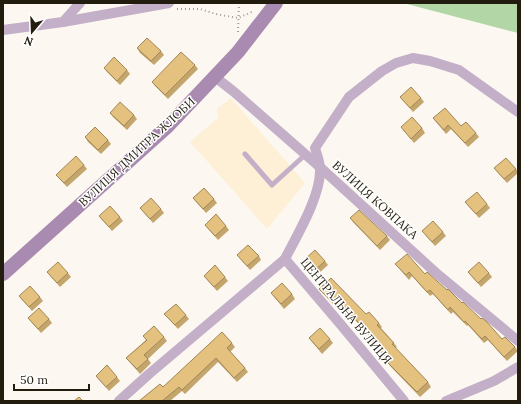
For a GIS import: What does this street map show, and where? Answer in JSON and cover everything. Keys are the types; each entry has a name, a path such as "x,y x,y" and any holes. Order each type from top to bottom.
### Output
{"main road":[{"name":"ВУЛИЦЯ ДМИТРА ЖЛОБИ","path":"3,274 168,126 238,52 276,3"}],"street":[{"path":"63,22 80,3"},
{"path":"3,30 63,22 169,3"},
{"path":"321,168 315,148 348,97 382,71 396,63 413,58 459,70 518,112"},
{"name":"ВУЛИЦЯ КОВПАКА","path":"215,77 321,168 435,272 518,341"},
{"name":"ЦЕНТРАЛЬНА ВУЛИЦЯ","path":"321,168 320,181 315,198 285,259 404,401"},
{"path":"119,401 285,259"},
{"path":"446,401 494,381 518,367"}],"lane":[{"path":"245,154 272,185 306,155"}],"path":[{"path":"238,52 239,3"}],"shaded area":[{"path":"231,98 305,183 267,229 190,142 218,118 217,109"}],"green space":[{"path":"403,3 518,3 518,33"}],"building":[{"path":"147,38 161,51 151,61 137,48"},
{"path":"181,52 195,65 165,95 152,82"},
{"path":"114,57 127,70 117,81 104,68"},
{"path":"411,87 421,98 410,108 400,97"},
{"path":"120,102 134,115 124,126 110,113"},
{"path":"445,108 461,126 466,122 476,133 465,143 448,125 444,130 433,118"},
{"path":"412,117 422,128 411,139 401,127"},
{"path":"95,127 108,140 98,150 85,137"},
{"path":"76,156 84,165 64,183 56,175"},
{"path":"506,158 516,169 504,179 494,168"},
{"path":"204,188 214,199 203,209 193,198"},
{"path":"477,192 487,204 476,214 465,202"},
{"path":"151,198 161,209 150,219 140,208"},
{"path":"110,206 120,217 109,227 99,216"},
{"path":"359,210 387,236 377,246 350,218"},
{"path":"216,214 226,226 215,236 205,225"},
{"path":"433,221 443,232 432,242 422,231"},
{"path":"248,245 259,256 247,266 237,255"},
{"path":"315,250 325,261 314,271 304,260"},
{"path":"407,254 425,274 427,272 447,290 448,289 481,319 482,318 486,321 502,339 505,337 515,347 504,357 485,336 482,339 450,307 448,310 430,290 427,292 409,272 406,275 395,264"},
{"path":"58,262 68,273 57,283 47,272"},
{"path":"479,262 489,273 478,283 468,272"},
{"path":"215,265 225,277 214,287 204,276"},
{"path":"331,278 366,314 369,312 379,323 377,325 394,343 392,344 428,382 417,392 388,363 390,361 372,342 374,340 350,313 347,316 319,289"},
{"path":"282,283 292,294 281,304 271,293"},
{"path":"30,286 40,297 29,307 19,296"},
{"path":"176,304 186,315 175,325 164,314"},
{"path":"39,308 49,319 38,329 28,318"},
{"path":"154,326 164,337 144,355 148,359 137,369 126,358 147,340 143,336"},
{"path":"320,328 330,339 319,349 309,338"},
{"path":"222,332 232,343 227,348 245,368 234,378 216,358 182,390 179,387 162,401 139,401 160,384 163,387"},
{"path":"107,365 117,377 106,387 96,376"},
{"path":"79,397 83,401 74,401"}]}
